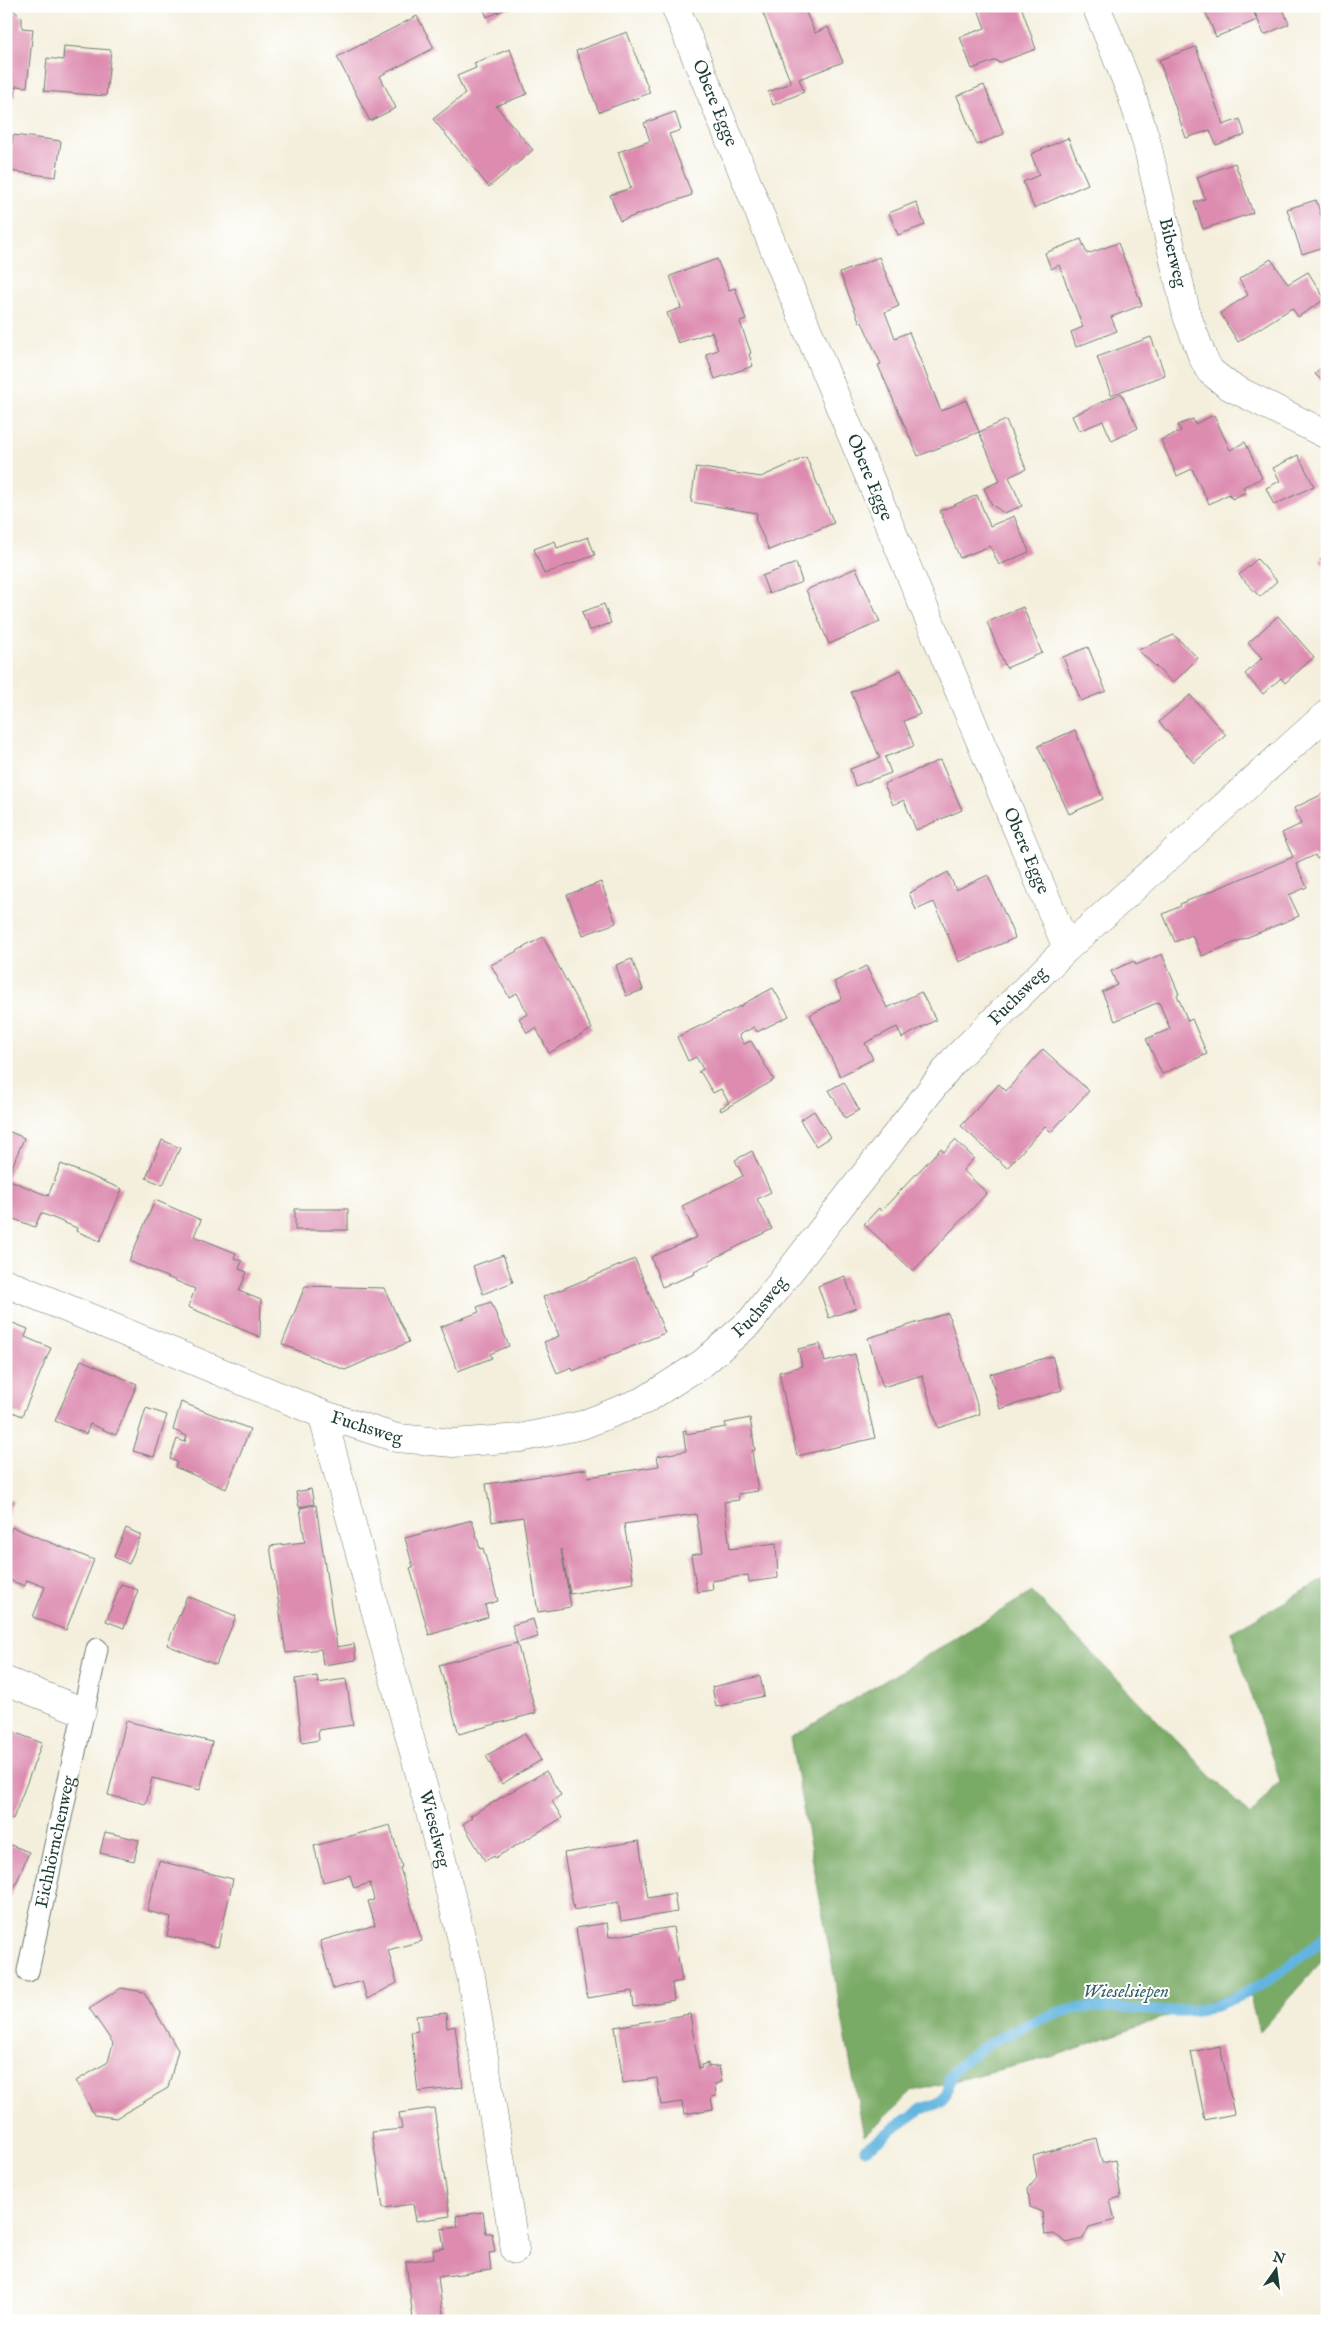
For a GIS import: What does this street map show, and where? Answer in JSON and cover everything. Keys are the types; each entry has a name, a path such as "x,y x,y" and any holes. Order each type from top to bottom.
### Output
{"street":[{"name":"Biberweg","path":"1096,6 1130,90 1146,140 1187,316 1210,371 1229,386 1327,435"},
{"name":"Obere Egge","path":"684,12 791,291 1067,948"},
{"name":"Fuchsweg","path":"6,1283 322,1414 397,1438 453,1443 520,1438 582,1425 645,1400 703,1363 751,1321 954,1060 1067,948 1327,714"},
{"name":"Wieselweg","path":"322,1414 429,1808 471,1976 515,2250"},
{"path":"6,1681 82,1711"}],"lane":[{"name":"Eichhörnchenweg","path":"28,1971 82,1711 97,1649"}],"green space":[{"path":"1327,1578 1327,1955 1259,2032 1248,1988 1055,2056 913,2091 864,2136 790,1738 1032,1592 1250,1816 1280,1781 1231,1632"}],"building":[{"path":"6,6 9,6 22,18 22,28 33,29 27,87 16,86 15,97 6,96"},
{"path":"490,6 513,6 487,17 484,10"},
{"path":"760,6 803,6 815,33 828,27 843,62 799,79 804,92 773,105 768,92 791,83"},
{"path":"977,6 1021,6 1036,49 998,63 997,60 972,69 960,37 985,28"},
{"path":"1203,6 1251,6 1257,20 1216,37"},
{"path":"1256,6 1282,6 1289,24 1264,35 1253,8"},
{"path":"417,16 434,48 380,76 396,108 370,121 337,57"},
{"path":"627,32 650,93 599,112 576,51"},
{"path":"64,46 111,50 106,96 44,91 47,58 63,60"},
{"path":"1196,47 1223,125 1240,119 1245,135 1216,145 1210,130 1186,138 1159,60"},
{"path":"510,49 527,94 496,106 533,150 489,187 433,119 465,94 457,76 476,68 474,63"},
{"path":"984,85 1004,134 977,145 957,96"},
{"path":"675,112 681,130 669,134 692,195 620,221 610,195 631,188 618,152 650,141 644,123"},
{"path":"13,135 61,141 56,177 9,171"},
{"path":"1068,138 1088,184 1034,208 1023,182 1039,175 1031,154"},
{"path":"1235,163 1253,213 1203,229 1194,202 1205,199 1197,177"},
{"path":"1316,200 1327,234 1327,246 1302,254 1287,209"},
{"path":"916,202 925,225 898,235 889,213"},
{"path":"1081,239 1087,254 1118,243 1142,305 1111,317 1117,331 1076,347 1071,332 1083,327 1059,265 1051,269 1045,253"},
{"path":"879,257 899,306 885,312 895,338 909,332 941,411 966,400 979,432 918,456 878,365 881,364 862,322 860,323 840,273"},
{"path":"717,259 729,290 735,288 746,320 740,322 751,353 749,354 753,366 715,379 706,354 718,350 712,332 678,343 667,313 681,308 670,276"},
{"path":"1271,259 1288,284 1308,272 1325,299 1298,317 1292,308 1238,342 1220,313 1248,295 1239,279"},
{"path":"1151,337 1165,375 1111,395 1097,357"},
{"path":"1327,362 1327,386 1315,374"},
{"path":"1121,393 1138,428 1112,441 1103,421 1079,431 1072,416"},
{"path":"1214,415 1230,450 1245,442 1262,478 1243,487 1246,492 1232,499 1229,494 1209,504 1192,469 1177,476 1161,440 1181,431 1178,425 1193,419 1195,424"},
{"path":"1006,420 1026,469 1009,477 1022,506 1004,513 992,505 984,488 1000,481 979,432"},
{"path":"1298,455 1314,486 1274,505 1266,488 1280,481 1273,468"},
{"path":"806,457 834,523 769,550 756,521 757,513 691,502 696,467 761,477"},
{"path":"977,495 990,526 1014,516 1029,552 999,565 990,546 960,558 940,511"},
{"path":"588,537 595,555 544,574 534,549 555,541 557,548"},
{"path":"1327,554 1327,567 1320,560"},
{"path":"1257,559 1277,581 1260,597 1239,575"},
{"path":"796,563 802,582 769,594 762,576"},
{"path":"856,568 880,622 829,644 806,590"},
{"path":"604,604 611,623 589,631 582,612"},
{"path":"1023,607 1042,653 1006,668 987,622"},
{"path":"1278,616 1314,657 1285,683 1281,678 1263,694 1245,674 1262,658 1248,643"},
{"path":"1174,635 1198,658 1173,683 1138,650"},
{"path":"1088,647 1106,691 1081,701 1063,657"},
{"path":"901,670 920,714 904,721 914,746 885,757 891,773 855,786 850,769 880,758 851,692"},
{"path":"1190,695 1226,735 1194,763 1159,722"},
{"path":"1075,730 1103,799 1069,814 1038,746"},
{"path":"940,760 962,810 916,830 904,800 893,805 884,784"},
{"path":"1327,792 1327,854 1317,859 1315,855 1296,864 1307,887 1289,895 1299,916 1202,956 1192,935 1175,942 1163,914 1181,906 1180,904 1293,857 1282,833 1301,824 1294,808"},
{"path":"948,872 956,890 988,875 1015,938 959,962 934,902 916,910 909,893"},
{"path":"601,882 616,923 583,935 567,895"},
{"path":"543,937 592,1029 549,1053 536,1028 527,1033 519,1018 528,1014 517,993 509,997 491,965"},
{"path":"1162,954 1188,1021 1192,1019 1207,1054 1162,1074 1146,1039 1170,1029 1159,1002 1115,1021 1102,992 1117,985 1111,971 1134,961 1136,965"},
{"path":"632,959 643,990 626,996 616,965"},
{"path":"866,966 887,1008 921,992 936,1020 902,1038 897,1027 865,1043 873,1059 840,1076 810,1015 842,998 834,982"},
{"path":"773,988 789,1016 757,1032 754,1027 739,1035 744,1044 751,1041 774,1080 721,1111 720,1108 729,1103 721,1089 713,1093 701,1073 698,1072 703,1069 696,1057 688,1061 677,1037 743,1005"},
{"path":"1043,1049 1089,1091 1051,1132 1045,1126 1007,1168 961,1126 999,1084 1006,1091"},
{"path":"844,1082 859,1110 845,1118 829,1090"},
{"path":"814,1111 830,1137 816,1146 800,1120"},
{"path":"6,1130 24,1138 7,1179 48,1196 61,1164 122,1189 100,1241 76,1231 77,1228 41,1213 35,1227 6,1216"},
{"path":"162,1140 180,1148 163,1185 146,1178"},
{"path":"955,1140 974,1158 963,1170 987,1193 913,1271 864,1224 879,1208 881,1211 941,1148 944,1152"},
{"path":"752,1151 771,1192 757,1199 772,1229 709,1261 710,1264 694,1272 695,1274 662,1287 651,1257 697,1237 682,1206 743,1176 735,1160"},
{"path":"155,1200 201,1220 194,1236 236,1253 234,1258 242,1261 239,1269 247,1272 239,1291 261,1300 260,1337 188,1307 195,1289 129,1261"},
{"path":"295,1209 348,1209 348,1230 295,1230"},
{"path":"503,1255 513,1282 483,1294 473,1266"},
{"path":"635,1259 665,1333 573,1371 572,1367 557,1373 544,1342 559,1336 543,1297"},
{"path":"845,1276 856,1308 829,1318 818,1286"},
{"path":"305,1286 384,1288 409,1342 345,1370 282,1344"},
{"path":"491,1302 509,1346 490,1354 492,1358 458,1371 440,1327 479,1312 477,1307"},
{"path":"948,1313 980,1414 938,1428 922,1375 883,1387 868,1338"},
{"path":"13,1323 28,1329 25,1337 51,1348 22,1416 6,1409 6,1340"},
{"path":"820,1344 825,1362 855,1354 875,1438 797,1456 779,1372 802,1366 798,1349"},
{"path":"1052,1356 1062,1390 1000,1409 990,1374"},
{"path":"81,1360 137,1384 116,1435 90,1424 86,1434 55,1421"},
{"path":"181,1402 250,1429 226,1489 175,1467 177,1462 170,1459 177,1439 185,1442 187,1436 173,1430"},
{"path":"146,1408 167,1415 154,1457 133,1451"},
{"path":"750,1418 755,1450 752,1451 758,1491 738,1494 739,1500 724,1502 730,1549 776,1543 778,1578 749,1582 748,1575 712,1581 713,1590 697,1592 691,1555 702,1553 696,1514 624,1524 634,1583 570,1594 561,1549 571,1607 538,1612 523,1517 492,1522 486,1484 587,1469 588,1477 659,1466 657,1456 686,1451 683,1431 686,1430 686,1434 726,1427 725,1423"},
{"path":"311,1489 314,1504 299,1507 296,1492"},
{"path":"6,1499 13,1501 6,1517"},
{"path":"316,1505 337,1647 354,1644 356,1660 323,1665 321,1649 286,1653 270,1546 305,1542 300,1508"},
{"path":"472,1520 480,1549 483,1548 498,1601 485,1605 488,1617 429,1635 410,1568 413,1567 405,1538"},
{"path":"12,1527 94,1560 66,1630 33,1617 45,1587 27,1580 25,1586 6,1579 6,1564 10,1555 6,1553 6,1543"},
{"path":"126,1528 141,1535 129,1564 114,1557"},
{"path":"121,1584 138,1590 124,1628 106,1621"},
{"path":"187,1596 236,1616 216,1665 167,1645"},
{"path":"533,1619 538,1637 517,1643 512,1625"},
{"path":"517,1643 536,1713 459,1734 439,1665"},
{"path":"317,1676 318,1683 346,1679 353,1725 318,1730 319,1740 302,1743 295,1679"},
{"path":"760,1676 764,1696 716,1707 712,1687"},
{"path":"126,1721 212,1742 200,1790 152,1778 146,1804 108,1795"},
{"path":"6,1729 42,1743 13,1819 6,1816"},
{"path":"524,1733 541,1760 502,1784 486,1756"},
{"path":"546,1771 561,1795 552,1801 562,1818 495,1858 494,1856 485,1861 463,1824 472,1818 470,1816"},
{"path":"390,1825 402,1867 400,1868 422,1941 388,1950 397,1983 367,1999 362,1981 333,1989 320,1941 375,1925 368,1901 374,1900 370,1883 354,1888 350,1875 323,1882 314,1846"},
{"path":"105,1832 139,1840 134,1861 100,1853"},
{"path":"639,1841 648,1898 674,1893 677,1912 621,1921 618,1902 574,1910 564,1853"},
{"path":"6,1843 29,1852 6,1909"},
{"path":"159,1861 233,1879 218,1947 167,1936 171,1917 147,1911"},
{"path":"607,1923 609,1937 673,1927 682,1981 672,1983 674,2000 634,2007 632,1991 587,1998 576,1928"},
{"path":"121,1988 144,1992 178,2050 168,2088 116,2118 94,2115 76,2081 108,2062 113,2043 89,2008"},
{"path":"446,2013 447,2028 455,2026 463,2087 418,2092 411,2032 418,2031 416,2016"},
{"path":"690,2014 699,2069 702,2068 701,2065 708,2063 708,2067 719,2066 722,2082 715,2084 716,2096 711,2097 713,2109 684,2114 682,2102 661,2105 657,2078 623,2083 615,2027"},
{"path":"1220,2046 1234,2114 1205,2120 1191,2052"},
{"path":"434,2108 450,2216 416,2221 413,2204 383,2208 372,2132 402,2129 399,2113"},
{"path":"1096,2138 1102,2163 1115,2160 1121,2197 1110,2200 1115,2220 1089,2227 1083,2239 1067,2243 1054,2234 1045,2235 1042,2212 1030,2207 1028,2189 1037,2178 1033,2156"},
{"path":"483,2212 486,2233 492,2233 495,2252 489,2253 491,2270 438,2277 443,2315 413,2319 406,2262 434,2258 433,2250 444,2248 441,2229 458,2227 456,2216"}],"waterway":[{"name":"Wieselsiepen","path":"865,2149 920,2110 941,2101 947,2092 950,2077 968,2058 996,2040 1027,2025 1052,2015 1080,2008 1108,2007 1183,2011 1198,2010 1219,2004 1269,1980 1327,1934"}]}
